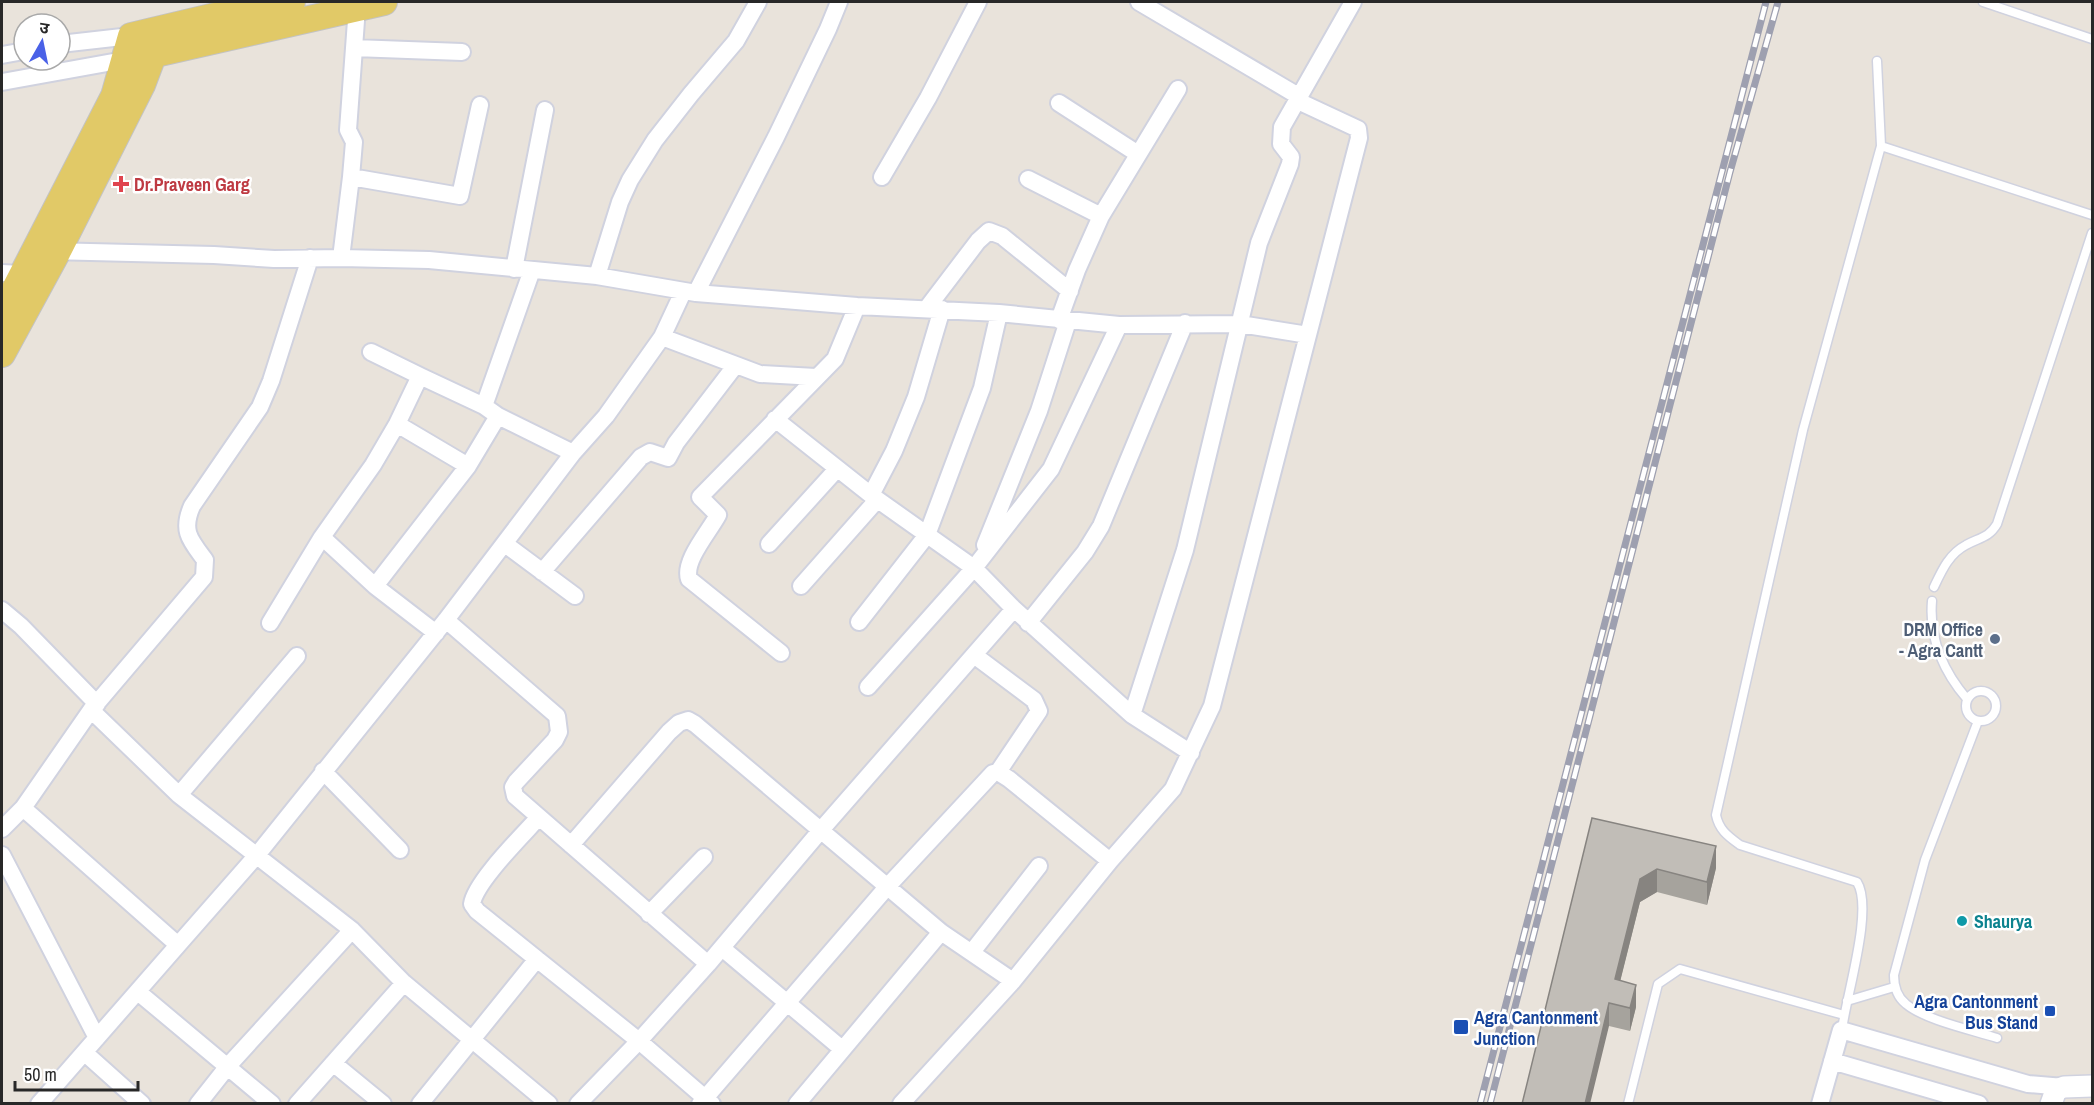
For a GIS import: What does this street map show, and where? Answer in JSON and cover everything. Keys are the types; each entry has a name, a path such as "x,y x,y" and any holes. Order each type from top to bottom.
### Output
{"main road":[{"path":"2,354 114,96 128,48 163,29 215,16 287,9 357,7 384,2"},
{"path":"128,48 154,55 287,9"},
{"path":"2,314 12,274 46,251 142,85 163,29"}],"street":[{"path":"597,276 620,202 630,180 655,140 691,93 736,41 758,2"},
{"path":"39,1104 257,855 505,544 573,453 606,416 662,337 689,293 781,126 839,2"},
{"path":"882,177 928,98 978,2"},
{"path":"901,1104 1013,981 1110,861 1173,789 1191,753 1212,706 1360,134 1358,129 1299,99 1138,2"},
{"path":"1132,715 1185,550 1259,243 1290,164 1291,157 1281,144 1282,127 1353,2"},
{"path":"341,258 354,142 348,130 357,7"},
{"path":"72,45 128,48"},
{"path":"2,82 128,48"},
{"path":"354,48 462,52"},
{"path":"977,564 1039,411 1070,291 1101,216 1178,89"},
{"path":"1059,103 1138,154"},
{"path":"351,177 460,196 480,105"},
{"path":"514,269 545,110"},
{"path":"1028,179 1101,216"},
{"path":"801,586 874,497 916,397 935,309 978,241 989,231 1002,236 1070,291"},
{"path":"46,251 214,255 274,259 429,260 597,276 689,293 857,306 999,313 1119,325 1240,324 1308,335"},
{"path":"2,830 23,808 94,707 204,577 205,560 192,544 186,529 187,517 192,506 260,407 271,381 310,258"},
{"path":"375,586 468,466 491,411 532,270"},
{"path":"781,653 689,579 687,573 689,561 718,515 701,499 701,496 839,352 857,306"},
{"path":"859,622 927,535 982,388 999,313"},
{"path":"1028,623 1085,552 1101,526 1185,323"},
{"path":"868,687 977,564 1051,469 1119,325"},
{"path":"662,337 760,374 816,377"},
{"path":"371,352 573,453"},
{"path":"542,572 641,457 650,452 668,458 682,435 735,366"},
{"path":"270,623 322,537 373,465 397,424 420,376"},
{"path":"775,419 874,497 927,535 977,564 1028,623 1132,715 1191,753"},
{"path":"397,424 468,466"},
{"path":"769,544 837,469"},
{"path":"322,537 375,586 440,626 557,716 559,732 555,740 513,787 515,796 708,964"},
{"path":"505,544 575,596"},
{"path":"578,1104 639,1041 708,964 821,830 1014,609"},
{"path":"2,610 21,626 94,707 179,795 352,930 404,983 549,1104"},
{"path":"539,817 489,875 473,898 472,904 639,1041 706,1102 887,887 991,775 998,772 1039,711 1034,700 974,655"},
{"path":"179,795 297,656"},
{"path":"571,845 669,732 679,723 688,720 941,932 1013,981"},
{"path":"323,771 400,850"},
{"path":"998,772 1110,861"},
{"path":"23,808 178,945"},
{"path":"2,855 97,1038"},
{"path":"649,914 704,857"},
{"path":"972,952 1039,866"},
{"path":"198,1104 228,1066 352,930"},
{"path":"797,1104 941,932"},
{"path":"722,948 842,1050"},
{"path":"420,1104 537,959"},
{"path":"297,1104 404,983"},
{"path":"138,992 272,1104"},
{"path":"1820,1104 1843,1022 2028,1084 2092,1086"},
{"path":"85,1053 142,1104"},
{"path":"1832,1061 1979,1104"},
{"path":"333,1063 383,1104"},
{"path":"2051,1104 2056,1090 2064,1086"}],"lane":[{"path":"1983,2 2092,39"},
{"path":"1628,1104 1658,984 1680,969 1843,1022 1862,923 1862,889 1857,882 1740,845 1726,835 1718,825 1716,815 1803,430 1881,146 1877,61"},
{"path":"1881,146 2092,215"},
{"path":"1934,586 1943,567 1954,553 1988,536 1996,524 2090,250 2092,233"},
{"path":"1932,601 1931,619 1937,649 1956,686 1967,699"},
{"path":"1985,691 1993,696 1996,706 1993,715 1985,721 1978,721 1967,714 1967,699 1975,692 1985,691"},
{"path":"1978,721 1925,860 1895,966 1894,987 1905,1004 1928,1016 1997,1038"},
{"path":"1847,1001 1894,987"}],"building":[{"path":"1592,818 1716,846 1707,882 1657,869 1640,879 1615,979 1636,985 1630,1008 1609,1003 1585,1104 1522,1104"}],"railway":[{"path":"1480,1104 1766,2"},
{"path":"1490,1104 1730,172 1778,2"}],"place":[{"name":"Dr.Praveen Garg","path":"121,184"},
{"name":"DRM Office - Agra Cantt","path":"1995,639"},
{"name":"Shaurya","path":"1962,921"},
{"name":"Agra Cantonment Bus Stand","path":"2050,1011"},
{"name":"Agra Cantonment Junction","path":"1461,1027"}]}
